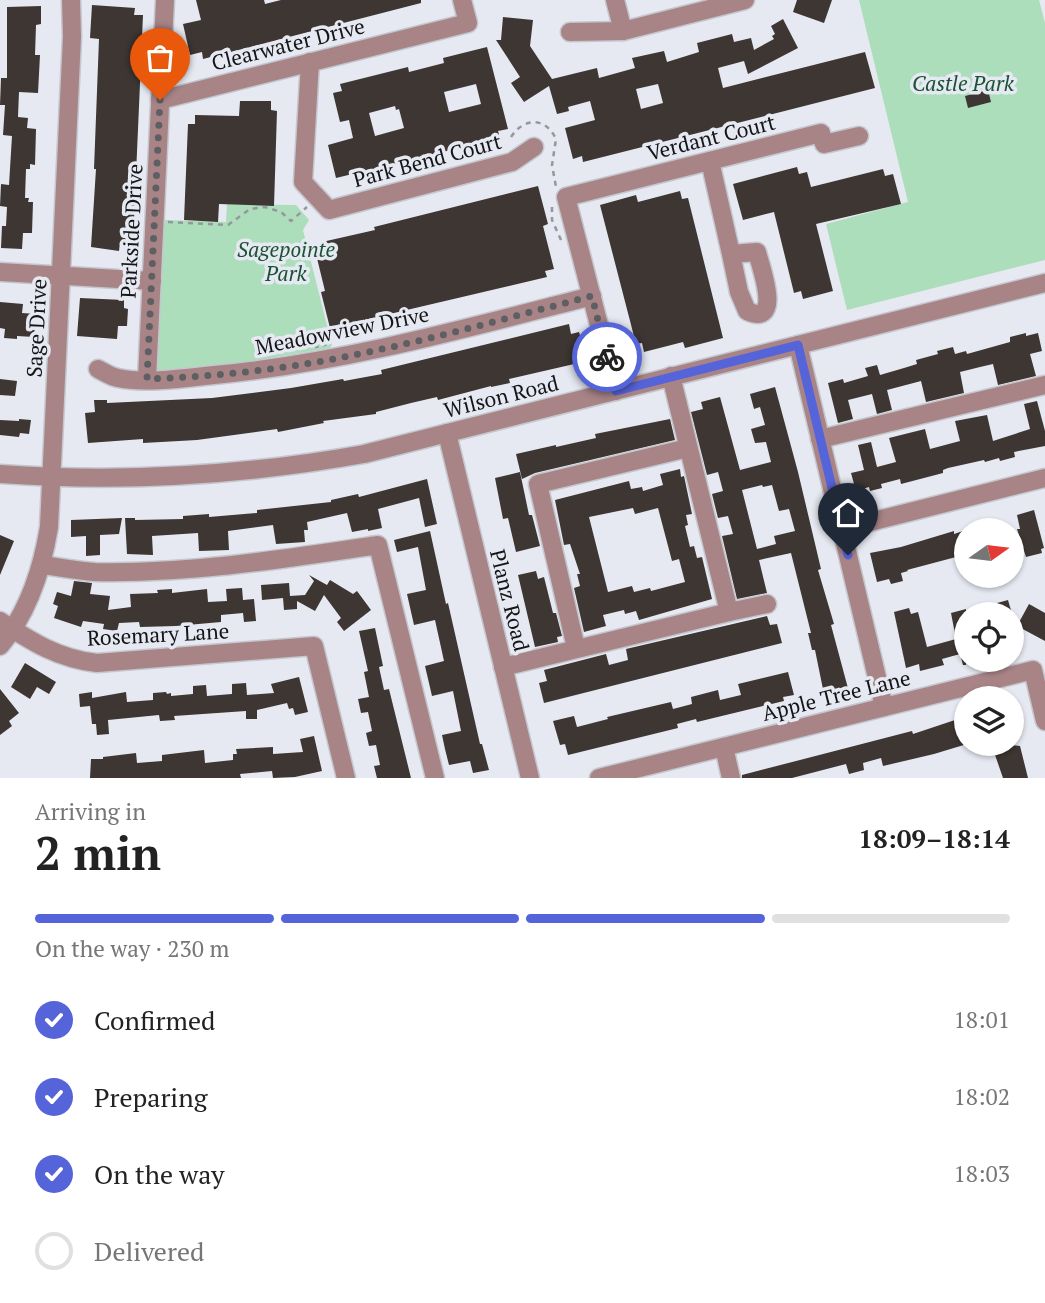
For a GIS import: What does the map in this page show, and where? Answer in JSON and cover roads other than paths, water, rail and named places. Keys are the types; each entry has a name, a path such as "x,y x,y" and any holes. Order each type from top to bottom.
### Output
{"street":[{"name":"Sage Drive","path":"0,646 6,625 28,603 41,565 49,527 71,0"},
{"name":"Parkside Drive","path":"147,379 165,0"},
{"name":"Clearwater Drive","path":"160,100 468,23 462,0"},
{"path":"615,0 622,31"},
{"path":"570,32 622,31 745,0"},
{"name":"Park Bend Court","path":"310,62 303,182 323,203 512,162 534,147"},
{"name":"Verdant Court","path":"592,296 566,197 821,133 824,144 859,135"},
{"path":"710,161 731,254"},
{"path":"0,272 152,281"},
{"name":"Wilson Road","path":"0,474 51,478 163,478 231,474 363,454 1045,283"},
{"path":"592,296 616,391"},
{"name":"Meadowview Drive","path":"98,369 117,378 147,379 250,372 312,363 372,351 592,296"},
{"path":"798,345 884,707"},
{"path":"671,376 729,611"},
{"path":"820,439 1045,385"},
{"name":"Planz Road","path":"447,433 530,778"},
{"path":"576,649 538,484 688,448"},
{"path":"842,529 1045,478"},
{"path":"41,565 93,572 189,568 280,560 378,545 435,778"},
{"path":"503,667 767,604"},
{"name":"Rosemary Lane","path":"6,625 62,657 97,663 314,646 346,778"},
{"name":"Apple Tree Lane","path":"599,778 634,774 724,747 1033,670 1045,721"},
{"path":"724,747 731,778"}],"park label":[{"name":"Castle Park","path":"963,83"},
{"name":"Sagepointe Park","path":"286,261"}]}
